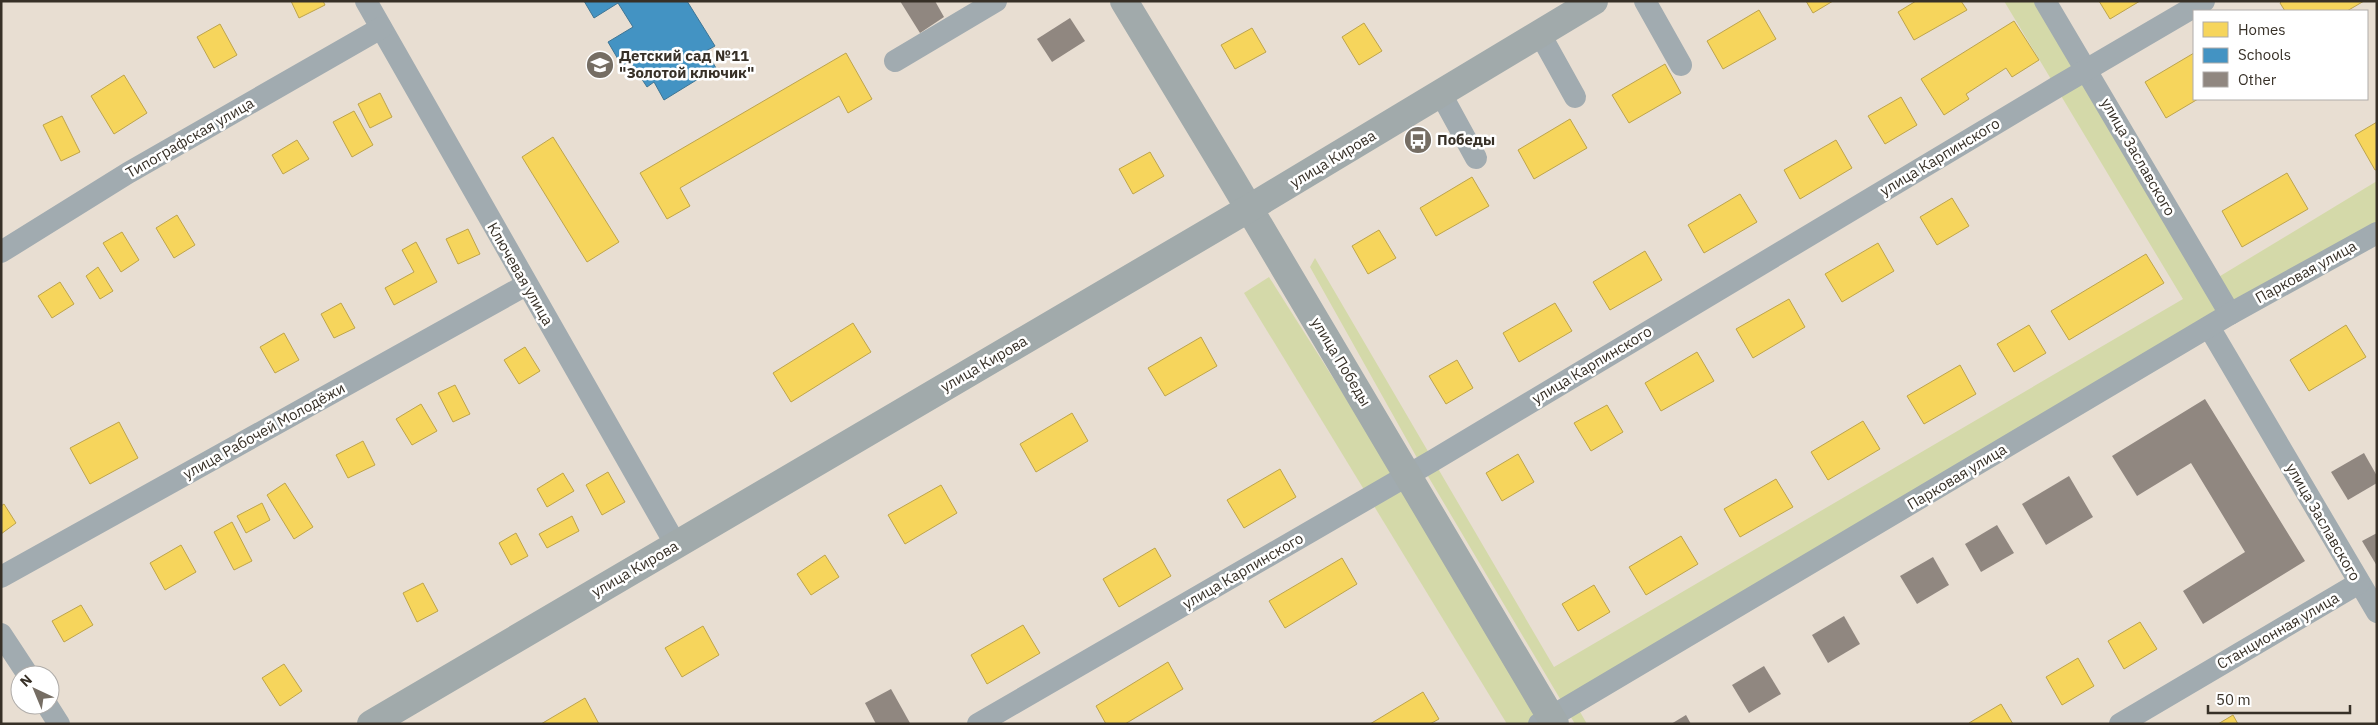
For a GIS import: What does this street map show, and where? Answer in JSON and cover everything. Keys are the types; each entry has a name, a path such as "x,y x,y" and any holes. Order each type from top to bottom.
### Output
{"main road":[{"name":"улица Победы","path":"1124,1 1408,475 1548,721"},
{"name":"улица Кирова","path":"371,724 1248,209 1594,1"}],"street":[{"name":"Ключевая улица","path":"366,1 526,285 676,545"},
{"path":"895,61 996,1"},
{"path":"1645,1 1681,65"},
{"name":"улица Заславского","path":"2045,1 2087,69 2230,314"},
{"name":"улица Карпинского","path":"978,724 1408,475 2204,1"},
{"name":"Типографская улица","path":"1,252 128,173 381,28"},
{"path":"1540,34 1575,97"},
{"path":"1441,94 1476,158"},
{"name":"Парковая улица","path":"1548,721 2230,314 2377,233"},
{"name":"улица Рабочей Молодёжи","path":"1,577 526,285"},
{"name":"улица Заславского","path":"2209,327 2377,612"},
{"name":"Станционная улица","path":"2120,724 2359,584"},
{"path":"1,634 21,665"}],"green space":[{"path":"2004,1 2035,1 2212,281 2377,181 2377,229 1575,703 1587,724 1575,724 1416,456 1310,267 1315,258 1554,667 2183,299"},
{"path":"1269,277 1377,447 1543,724 1507,724 1244,293"}],"building: Homes":[{"path":"291,1 323,1 325,5 299,18"},
{"path":"1806,1 1833,1 1813,13"},
{"path":"1916,1 1961,1 1967,10 1914,40 1898,12"},
{"path":"2099,1 2140,1 2110,19"},
{"path":"2282,1 2364,1 2349,10 2284,10 2280,3"},
{"path":"1759,10 1776,39 1723,69 1707,41"},
{"path":"2014,21 2039,60 2012,77 2006,68 1966,94 1969,99 1944,115 1921,79"},
{"path":"1364,23 1382,51 1359,65 1342,37"},
{"path":"220,24 237,55 214,68 197,37"},
{"path":"1252,28 1266,52 1235,69 1221,45"},
{"path":"846,53 872,99 848,113 839,96 680,188 690,206 667,219 640,173"},
{"path":"2193,54 2193,100 2196,100 2166,118 2145,82"},
{"path":"1665,64 1681,93 1629,123 1612,95"},
{"path":"124,75 147,113 114,134 91,96"},
{"path":"380,93 392,117 370,128 358,104"},
{"path":"1901,97 1917,125 1885,144 1868,116"},
{"path":"354,111 373,145 352,157 333,122"},
{"path":"62,116 80,152 61,161 43,125"},
{"path":"1570,119 1587,148 1534,179 1518,150"},
{"path":"2377,122 2377,170 2375,170 2355,135"},
{"path":"553,137 619,242 587,262 522,157"},
{"path":"297,140 309,159 283,174 272,155"},
{"path":"1836,140 1852,168 1800,199 1784,170"},
{"path":"1150,152 1164,176 1133,194 1119,169"},
{"path":"2287,173 2308,209 2242,247 2222,211"},
{"path":"1472,177 1489,206 1436,236 1420,208"},
{"path":"1740,194 1757,222 1704,253 1688,225"},
{"path":"1952,198 1969,226 1937,245 1920,217"},
{"path":"177,215 195,245 174,258 156,228"},
{"path":"468,229 480,254 458,264 446,239"},
{"path":"1379,230 1396,258 1368,274 1352,246"},
{"path":"122,232 139,260 121,272 103,243"},
{"path":"416,242 437,282 394,305 385,288 414,272 402,250"},
{"path":"1878,243 1894,271 1842,302 1825,274"},
{"path":"1645,251 1662,280 1610,310 1593,282"},
{"path":"2146,254 2164,283 2069,340 2051,311"},
{"path":"98,267 113,291 100,299 86,276"},
{"path":"60,282 74,304 52,318 38,296"},
{"path":"1789,299 1805,327 1753,358 1736,329"},
{"path":"341,303 355,328 334,338 321,314"},
{"path":"1555,303 1572,331 1519,362 1503,333"},
{"path":"853,323 871,352 791,402 773,373"},
{"path":"2029,325 2046,353 2014,372 1997,344"},
{"path":"2346,325 2366,357 2309,391 2290,360"},
{"path":"284,333 299,360 275,373 260,347"},
{"path":"1201,337 1217,366 1165,396 1148,368"},
{"path":"525,347 540,371 519,384 504,360"},
{"path":"1697,352 1714,381 1661,411 1645,383"},
{"path":"1457,360 1473,388 1446,404 1429,376"},
{"path":"1960,365 1976,394 1924,424 1907,396"},
{"path":"455,385 470,414 453,422 438,393"},
{"path":"421,404 437,431 412,445 396,419"},
{"path":"1607,405 1623,432 1591,451 1574,423"},
{"path":"1072,413 1088,441 1036,472 1020,444"},
{"path":"1863,421 1880,449 1828,480 1811,452"},
{"path":"119,422 138,458 90,484 70,448"},
{"path":"363,441 375,465 348,478 336,455"},
{"path":"1518,454 1534,482 1502,501 1486,473"},
{"path":"1280,469 1296,497 1244,528 1227,500"},
{"path":"608,472 625,502 602,515 586,485"},
{"path":"563,473 574,491 547,507 537,489"},
{"path":"1776,479 1793,507 1740,537 1724,509"},
{"path":"285,483 313,527 294,539 267,495"},
{"path":"941,485 957,513 905,544 888,515"},
{"path":"262,503 270,520 246,533 237,516"},
{"path":"4,504 16,523 1,534 1,506"},
{"path":"572,516 579,531 547,548 539,534"},
{"path":"232,522 252,561 234,570 214,532"},
{"path":"516,533 528,556 511,565 499,543"},
{"path":"1681,536 1698,564 1646,595 1629,567"},
{"path":"181,545 196,572 165,590 150,563"},
{"path":"1155,548 1171,576 1119,607 1103,579"},
{"path":"825,555 839,577 811,595 797,574"},
{"path":"1342,558 1357,584 1285,628 1269,601"},
{"path":"423,583 438,611 417,622 403,593"},
{"path":"1594,585 1610,612 1578,631 1562,604"},
{"path":"81,605 93,625 64,642 52,621"},
{"path":"2140,622 2157,649 2124,669 2108,641"},
{"path":"1023,625 1040,653 987,684 971,655"},
{"path":"703,626 719,655 682,677 665,648"},
{"path":"2078,658 2094,686 2062,705 2046,677"},
{"path":"1168,662 1183,689 1125,724 1106,724 1096,706"},
{"path":"284,664 302,691 280,706 262,678"},
{"path":"1423,692 1439,719 1430,724 1370,724"},
{"path":"585,698 599,724 541,724"},
{"path":"2001,704 2013,724 1969,724 1969,723"},
{"path":"2233,715 2238,724 2218,724"}],"building: Schools":[{"path":"584,1 687,1 715,46 706,51 716,68 664,100 654,82 647,87 630,61 622,66 608,42 633,27 618,3 594,18"}],"building: Other":[{"path":"900,1 935,1 944,17 920,33"},
{"path":"1070,18 1085,41 1052,62 1037,39"},
{"path":"2205,399 2305,561 2203,624 2183,591 2245,552 2191,463 2137,496 2112,456"},
{"path":"2364,453 2377,476 2377,483 2348,500 2331,472"},
{"path":"2069,476 2093,517 2046,545 2022,504"},
{"path":"1997,525 2014,553 1981,572 1965,544"},
{"path":"2377,533 2377,566 2362,541"},
{"path":"1933,557 1949,585 1917,604 1900,576"},
{"path":"1844,616 1860,644 1828,663 1812,635"},
{"path":"1764,666 1781,694 1749,713 1732,685"},
{"path":"891,689 909,724 876,724 865,703"},
{"path":"1686,715 1691,724 1671,724"}],"place":[{"name":"Детский сад №11 \"Золотой ключик\"","path":"600,65"},
{"name":"Победы","path":"1418,140"}]}
